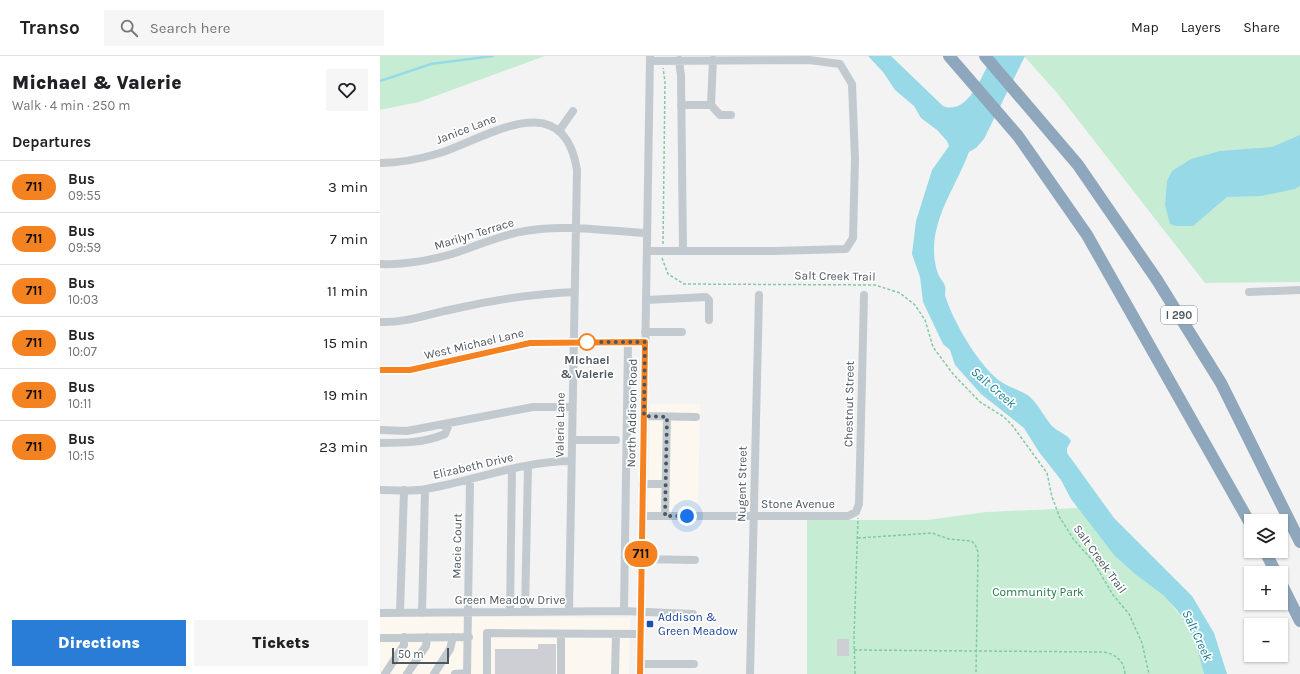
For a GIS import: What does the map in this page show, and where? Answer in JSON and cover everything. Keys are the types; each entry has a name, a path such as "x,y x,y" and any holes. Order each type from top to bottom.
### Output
{"highway":[{"path":"949,56 1018,136 1087,235 1245,514"},
{"name":"I 290","path":"985,56 1078,165 1165,293 1221,383 1300,542"},
{"path":"1288,597 1300,621"}],"street":[{"path":"647,251 774,251 846,248 853,238 855,159 852,84 840,64 780,58 663,61 650,58"},
{"name":"North Addison Road","path":"640,674 650,58"},
{"path":"679,60 681,76 683,250"},
{"path":"713,60 711,105 720,115 731,115"},
{"path":"681,105 711,105"},
{"path":"559,131 573,111"},
{"name":"Janice Lane","path":"380,163 400,163 440,152 519,123 533,122 548,125 559,131 571,145"},
{"name":"Valerie Lane","path":"569,611 577,170 571,145"},
{"name":"Marilyn Terrace","path":"380,264 406,264 435,258 482,242 526,231 575,229 647,233"},
{"path":"1250,292 1300,290"},
{"path":"380,322 412,320 448,310 522,295 574,292"},
{"name":"Nugent Street","path":"750,674 759,295"},
{"name":"Chestnut Street","path":"856,512 859,504 864,295"},
{"path":"646,300 706,297 709,300 709,320"},
{"path":"645,332 682,332"},
{"path":"624,611 628,342"},
{"name":"West Michael Lane","path":"380,370 410,370 530,343 645,342"},
{"path":"380,430 407,431 533,407 572,407"},
{"path":"644,416 696,417"},
{"path":"665,516 667,417"},
{"path":"380,443 402,443 430,440 446,434 450,424"},
{"path":"572,440 616,440"},
{"name":"Elizabeth Drive","path":"380,490 425,490 528,466 558,461 571,461"},
{"path":"524,612 528,466"},
{"path":"510,612 512,470"},
{"name":"Macie Court","path":"467,673 469,637 470,480"},
{"path":"642,484 666,484"},
{"path":"400,613 404,490"},
{"path":"422,612 425,490"},
{"name":"Stone Avenue","path":"642,516 848,516 856,512"},
{"path":"641,559 695,560"},
{"name":"Green Meadow Drive","path":"380,613 640,611 693,614"},
{"path":"487,674 487,633 640,634"},
{"path":"561,634 561,674"},
{"path":"615,674 616,634"},
{"path":"386,674 404,645 404,637"},
{"path":"407,674 426,646 427,637"},
{"path":"434,674 450,649 453,637"},
{"path":"380,638 469,637"},
{"path":"640,664 694,664"},
{"path":"455,674 467,673"}],"path":[{"name":"Salt Creek Trail","path":"663,61 665,82 662,250 663,261 668,274 684,284 875,285 885,287 910,299 920,311 933,347 953,374 980,402 1004,417 1012,425 1033,456 1047,473 1052,497 1060,518 1074,540 1093,561 1113,595 1129,614 1142,643 1149,674"},
{"path":"855,674 854,650 859,521 856,512"},
{"path":"858,538 932,533 949,539 971,541 975,544 978,552 976,674"},
{"path":"854,650 1104,652 1119,658 1123,662 1125,674"}],"shaded area":[{"path":"650,404 700,404 698,514 648,518"},
{"path":"380,616 630,618 629,674 380,674"}],"green space":[{"path":"380,56 545,56 419,102 380,110"},
{"path":"1024,56 1300,56 1300,282 1205,283 1057,93"},
{"name":"Community Park","path":"1078,508 1136,575 1163,595 1176,610 1187,625 1197,648 1204,674 807,674 807,520 927,520 986,512"}],"water":[{"name":"Salt Creek","path":"868,56 891,56 943,106 952,107 960,105 974,92 992,56 1025,56 984,139 976,148 969,152 946,201 934,242 934,254 937,271 945,286 945,295 954,317 968,344 994,377 1030,397 1052,426 1071,441 1067,448 1067,453 1114,518 1192,596 1214,633 1227,674 1204,674 1197,648 1187,625 1177,610 1163,595 1136,575 1114,555 1071,499 1061,480 1039,452 1024,428 981,394 955,365 950,350 943,344 923,302 920,277 912,254 916,221 932,170 949,146 947,141 937,130 921,118 914,106 895,90 883,72"},
{"path":"1300,135 1300,186 1295,189 1261,196 1227,197 1193,226 1176,226 1170,224 1165,205 1167,181 1172,171 1191,159 1220,151 1272,147"}],"building":[{"path":"837,639 849,639 849,656 837,656"},
{"path":"538,644 556,644 556,674 495,674 495,649 538,649"}],"waterway":[{"path":"380,81 431,64 493,56"}],"bus line":[{"name":"711","path":"380,370 410,370 530,343 645,342 640,674"}],"place":[{"name":"Michael & Valerie","path":"587,342"},
{"name":"Addison & Green Meadow","path":"650,624"}],"route":[{"path":"587,342 645,342 644,416 667,417 665,516 687,516"}]}
